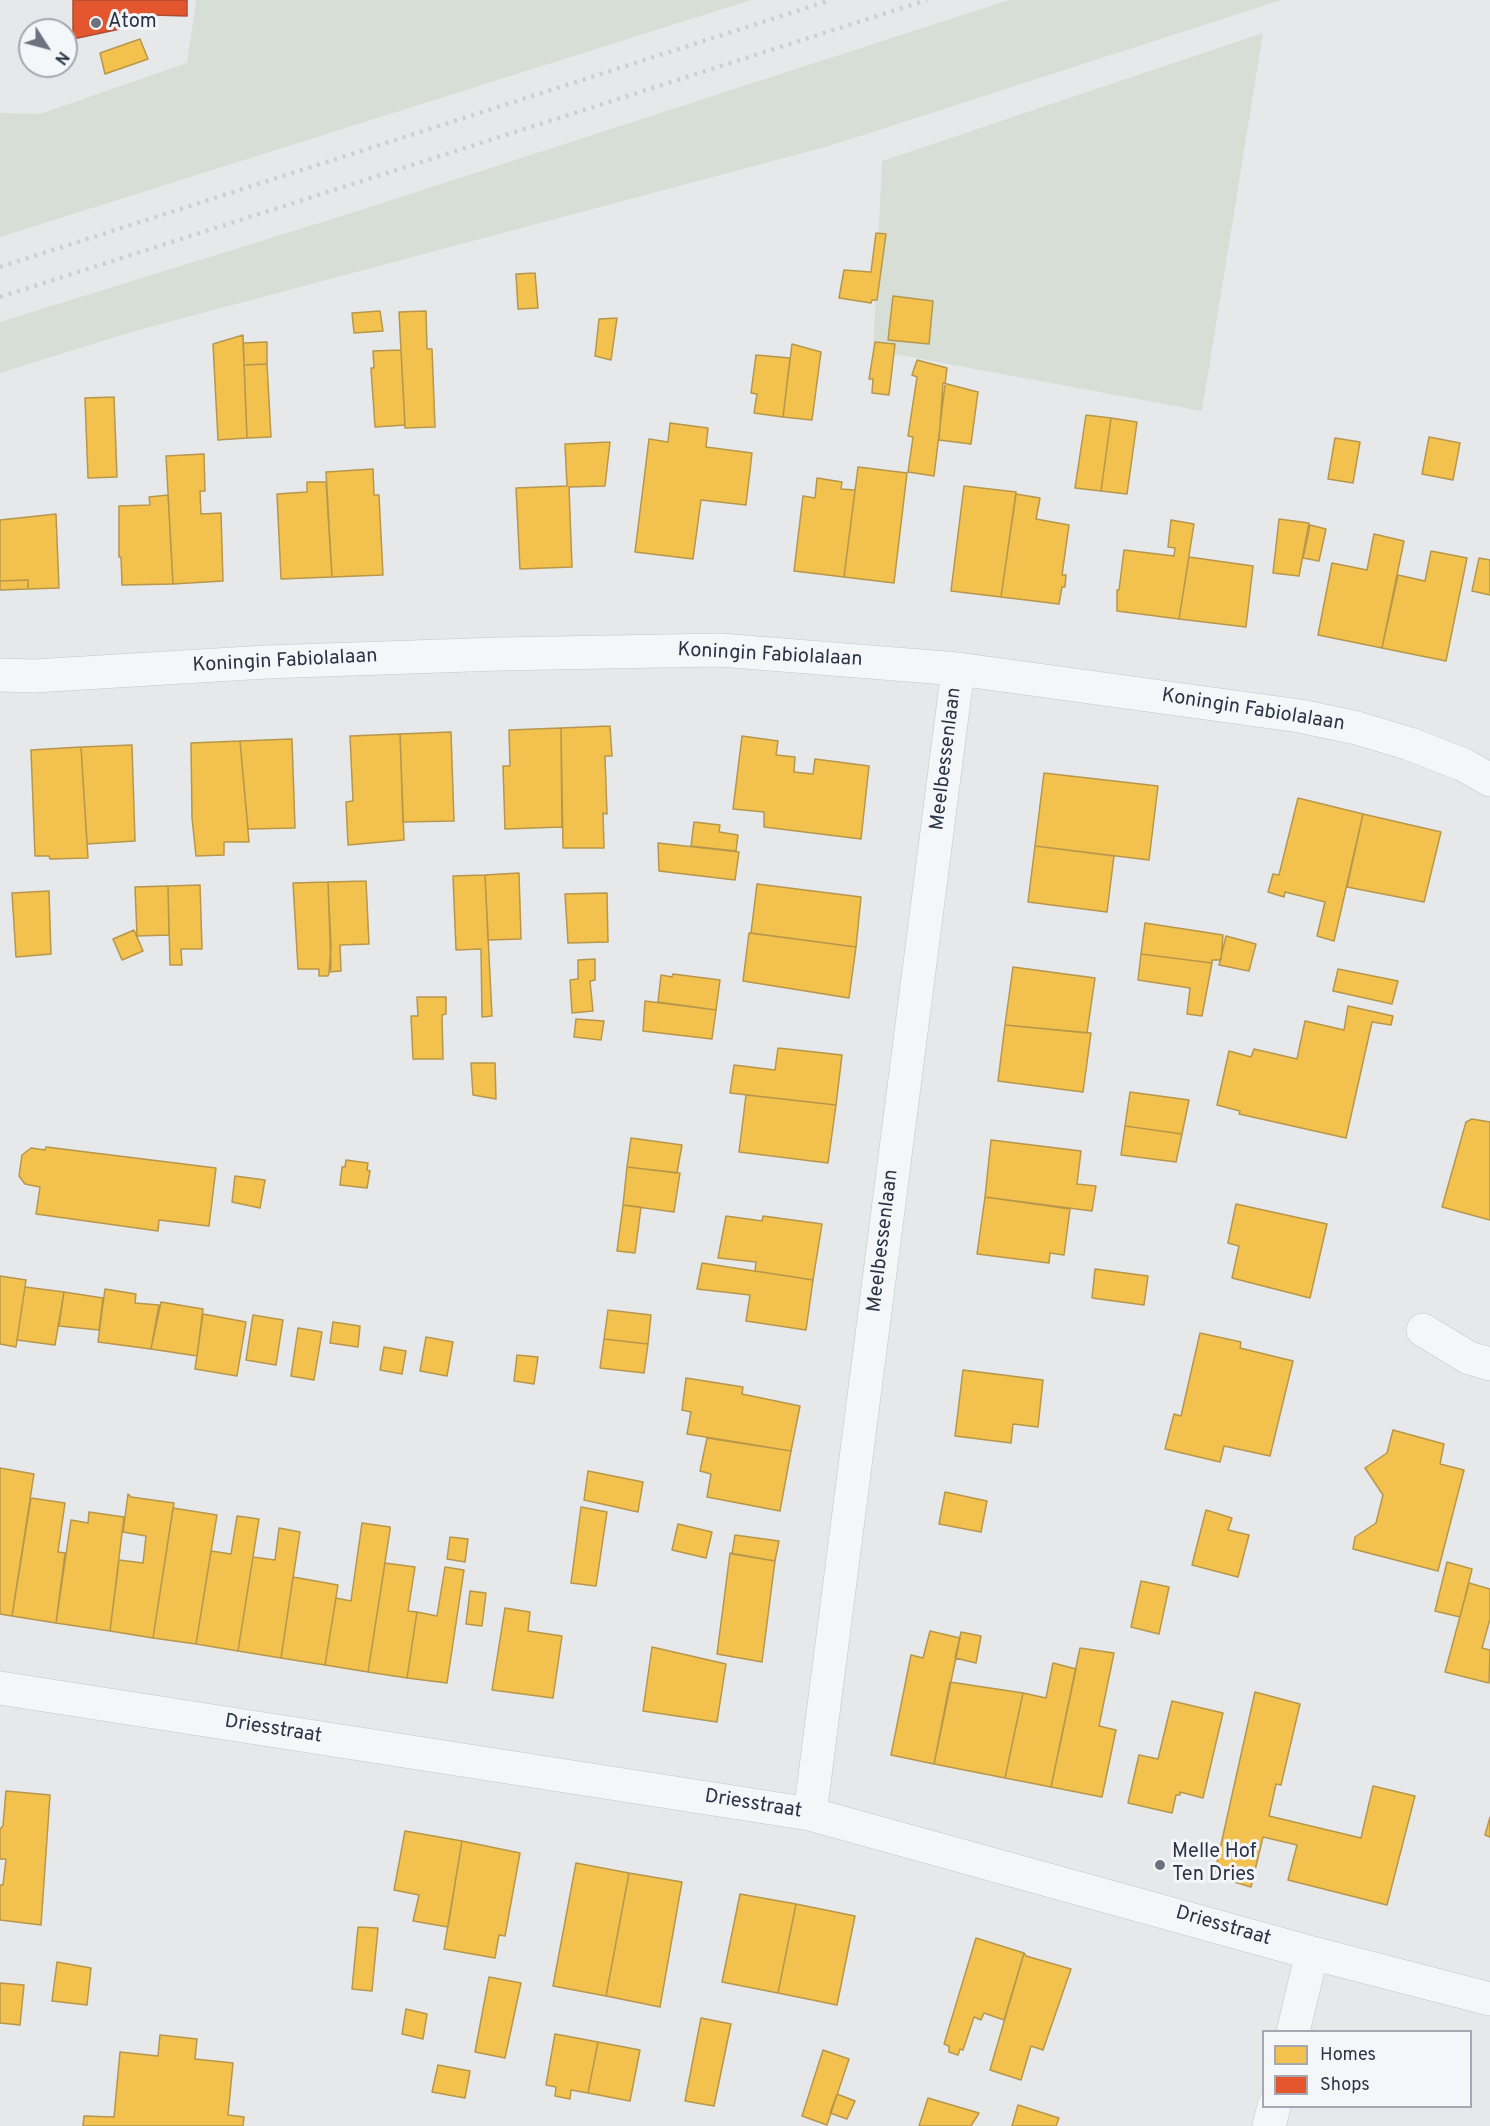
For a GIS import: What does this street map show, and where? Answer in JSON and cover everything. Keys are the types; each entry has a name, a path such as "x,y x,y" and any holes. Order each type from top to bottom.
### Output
{"street":[{"name":"Koningin Fabiolalaan","path":"0,675 34,676 266,662 499,654 720,650 958,669 1300,716 1410,744 1464,765 1490,780"},
{"name":"Meelbessenlaan","path":"810,1814 958,669"},
{"path":"1423,1330 1469,1358 1490,1364"},
{"name":"Driesstraat","path":"0,1688 810,1814 1312,1953 1490,1999"},
{"path":"1293,2030 1312,1953"},
{"path":"1269,2126 1274,2108"}],"shaded area":[{"path":"196,0 751,0 0,237 0,113 40,114 187,63"},
{"path":"1009,0 1281,0 829,146 131,332 0,373 0,322 358,211"},
{"path":"1263,33 1202,411 873,350 882,161"}],"building: Homes":[{"path":"140,39 148,59 105,74 100,53"},
{"path":"876,233 886,234 877,300 872,300 871,303 839,298 844,270 871,272"},
{"path":"535,273 538,308 518,309 516,274"},
{"path":"893,296 933,301 929,344 888,340"},
{"path":"380,311 383,331 354,333 352,313"},
{"path":"426,311 427,349 432,349 435,427 405,428 399,312"},
{"path":"617,318 611,360 595,356 599,319"},
{"path":"243,335 247,438 218,440 213,344"},
{"path":"267,342 267,364 244,365 243,343"},
{"path":"875,342 895,344 889,395 872,393 873,379 869,379"},
{"path":"792,344 821,352 812,420 783,417"},
{"path":"401,350 405,425 375,427 371,368 374,368 373,351"},
{"path":"756,355 790,358 783,417 754,413 757,394 751,393"},
{"path":"917,360 947,368 934,476 908,472 913,437 908,436 917,377 912,375"},
{"path":"267,364 271,437 247,438 244,365"},
{"path":"943,383 978,392 971,444 939,440"},
{"path":"114,397 117,477 88,478 85,398"},
{"path":"1086,415 1111,418 1101,491 1075,488"},
{"path":"1111,418 1137,422 1127,494 1101,491"},
{"path":"670,423 708,428 706,447 752,453 746,505 701,500 693,559 635,552 649,439 668,442"},
{"path":"1429,437 1460,443 1453,480 1422,474"},
{"path":"1335,438 1360,442 1353,483 1328,479"},
{"path":"610,442 605,486 569,487 572,567 520,569 516,488 567,486 565,444"},
{"path":"204,454 205,491 200,491 201,514 221,513 223,581 173,584 166,456"},
{"path":"858,467 907,473 894,583 844,577"},
{"path":"373,469 374,495 379,495 383,575 332,577 326,472"},
{"path":"817,478 842,482 841,489 855,490 844,577 794,571 803,496 815,498"},
{"path":"307,482 326,482 332,577 281,579 277,494 307,492"},
{"path":"964,486 1016,492 1001,597 951,591"},
{"path":"1016,494 1040,498 1036,519 1069,525 1062,575 1066,575 1065,587 1062,587 1059,604 1001,597"},
{"path":"168,495 173,584 122,585 121,557 119,557 119,506 150,505 149,497"},
{"path":"56,514 59,588 28,589 28,580 0,581 0,520"},
{"path":"1279,519 1309,523 1299,576 1273,573"},
{"path":"1171,520 1194,524 1179,619 1117,611 1117,590 1119,590 1124,550 1174,556 1175,548 1168,547"},
{"path":"1310,525 1326,529 1319,561 1303,558"},
{"path":"1374,534 1404,541 1382,648 1318,635 1332,563 1367,570"},
{"path":"1431,551 1467,558 1446,661 1382,648 1398,575 1425,581"},
{"path":"1189,557 1253,566 1246,627 1179,619"},
{"path":"1479,558 1490,560 1490,595 1472,591"},
{"path":"28,580 28,589 0,590 0,581"},
{"path":"610,726 612,756 605,756 607,814 603,813 604,848 563,848 561,728"},
{"path":"561,728 562,827 505,829 503,766 510,766 509,730"},
{"path":"451,732 454,821 403,822 400,734"},
{"path":"400,734 404,840 348,845 346,802 353,801 350,736"},
{"path":"742,736 778,741 776,755 795,757 794,772 813,774 815,759 869,766 861,839 764,827 764,812 733,809"},
{"path":"292,739 295,828 248,829 240,741"},
{"path":"240,741 249,842 224,842 224,855 196,856 192,818 191,743"},
{"path":"132,745 135,841 87,844 81,747"},
{"path":"81,747 88,858 50,859 49,856 35,856 31,750"},
{"path":"1044,773 1158,786 1149,860 1035,846"},
{"path":"1298,798 1363,814 1334,941 1317,936 1325,902 1285,892 1284,897 1268,892 1273,874 1279,875"},
{"path":"1363,814 1441,832 1424,902 1347,887"},
{"path":"694,822 720,825 719,832 738,835 736,851 691,846"},
{"path":"658,843 739,852 735,880 659,871"},
{"path":"1035,846 1114,856 1107,912 1028,902"},
{"path":"519,873 521,939 488,940 485,875"},
{"path":"485,875 492,1016 482,1017 481,949 456,950 453,876"},
{"path":"366,881 369,944 340,945 341,971 329,972 331,946 328,882"},
{"path":"328,882 331,968 328,976 319,976 319,969 298,969 293,883"},
{"path":"757,884 861,897 856,947 751,933"},
{"path":"200,885 202,949 181,949 182,965 170,965 168,886"},
{"path":"168,886 169,935 137,936 135,887"},
{"path":"49,891 51,954 16,957 12,893"},
{"path":"607,893 608,942 568,943 565,894"},
{"path":"1145,923 1223,935 1221,960 1212,960 1212,963 1141,954"},
{"path":"134,930 143,951 122,960 113,939"},
{"path":"749,933 856,947 849,998 743,981"},
{"path":"1226,936 1256,944 1249,971 1219,965"},
{"path":"1141,954 1212,963 1202,1016 1187,1014 1190,988 1138,980"},
{"path":"595,959 595,980 590,981 593,1011 572,1013 570,980 578,979 578,960"},
{"path":"1013,967 1095,978 1087,1033 1005,1025"},
{"path":"1338,969 1398,981 1392,1004 1333,991"},
{"path":"673,974 720,980 716,1010 658,1002 661,975 672,977"},
{"path":"417,997 446,997 446,1014 442,1015 443,1059 413,1059 411,1016 418,1016"},
{"path":"645,1001 716,1010 712,1039 643,1031"},
{"path":"1348,1006 1393,1016 1391,1025 1372,1022 1346,1138 1239,1114 1240,1111 1217,1105 1229,1051 1251,1057 1254,1049 1297,1059 1305,1021 1344,1030"},
{"path":"576,1019 604,1021 601,1040 574,1037"},
{"path":"1005,1025 1091,1033 1083,1092 998,1081"},
{"path":"778,1048 842,1055 836,1105 730,1093 734,1065 775,1070"},
{"path":"471,1063 495,1063 496,1099 473,1095"},
{"path":"1130,1092 1189,1100 1182,1134 1125,1126"},
{"path":"746,1095 836,1105 828,1163 739,1152"},
{"path":"1472,1119 1490,1122 1490,1220 1442,1207 1466,1122"},
{"path":"1125,1126 1182,1134 1176,1162 1121,1155"},
{"path":"631,1138 682,1145 677,1173 627,1167"},
{"path":"991,1140 1081,1151 1077,1184 1096,1186 1092,1211 985,1197"},
{"path":"46,1147 216,1168 209,1226 159,1220 158,1231 36,1214 40,1187 25,1184 19,1176 22,1155 31,1148 45,1150"},
{"path":"346,1160 368,1163 367,1170 370,1171 367,1188 340,1185 342,1167 345,1167"},
{"path":"627,1167 680,1173 674,1212 623,1205"},
{"path":"235,1176 265,1180 260,1208 232,1202"},
{"path":"985,1197 1070,1209 1064,1255 1050,1253 1049,1263 977,1254"},
{"path":"1236,1204 1327,1224 1310,1298 1232,1278 1239,1246 1228,1243"},
{"path":"623,1205 641,1207 635,1253 617,1251"},
{"path":"726,1216 762,1221 763,1216 822,1224 813,1280 755,1271 756,1262 718,1258"},
{"path":"702,1263 813,1280 806,1330 746,1321 750,1295 697,1289"},
{"path":"1095,1269 1148,1276 1144,1305 1092,1298"},
{"path":"0,1276 26,1280 16,1347 0,1344"},
{"path":"25,1287 64,1292 55,1345 17,1340"},
{"path":"105,1289 136,1294 135,1303 159,1305 151,1349 98,1342"},
{"path":"64,1292 103,1298 99,1330 59,1326"},
{"path":"161,1302 203,1309 197,1356 151,1349"},
{"path":"608,1310 651,1315 648,1344 604,1339"},
{"path":"203,1314 246,1322 237,1376 195,1369"},
{"path":"253,1315 283,1320 276,1365 246,1360"},
{"path":"333,1322 360,1326 358,1347 330,1343"},
{"path":"298,1328 322,1332 314,1380 291,1376"},
{"path":"1200,1333 1241,1342 1240,1348 1293,1361 1270,1456 1224,1446 1220,1462 1165,1449 1174,1414 1181,1416"},
{"path":"426,1337 453,1342 447,1376 420,1371"},
{"path":"604,1339 648,1344 644,1373 600,1368"},
{"path":"384,1347 406,1351 402,1374 380,1370"},
{"path":"517,1355 538,1357 534,1384 514,1381"},
{"path":"963,1370 1043,1380 1038,1427 1013,1424 1011,1443 955,1436"},
{"path":"686,1378 743,1387 742,1394 800,1406 791,1451 687,1434 691,1412 682,1410"},
{"path":"1393,1430 1444,1444 1440,1464 1464,1470 1438,1571 1353,1549 1355,1537 1376,1523 1383,1495 1365,1468 1387,1453"},
{"path":"707,1438 791,1451 780,1511 707,1497 711,1474 700,1471"},
{"path":"0,1468 34,1474 12,1616 0,1614"},
{"path":"588,1471 643,1482 638,1512 584,1500"},
{"path":"945,1492 987,1501 981,1532 939,1524"},
{"path":"128,1494 131,1497 174,1503 153,1638 110,1631 119,1560 143,1563 146,1536 123,1532"},
{"path":"31,1498 65,1503 58,1552 65,1553 56,1623 12,1616"},
{"path":"581,1507 607,1512 596,1586 571,1583"},
{"path":"173,1508 217,1515 196,1644 153,1638"},
{"path":"1206,1510 1232,1518 1228,1530 1249,1535 1238,1577 1192,1565"},
{"path":"89,1512 124,1517 110,1631 56,1623 71,1520 88,1523"},
{"path":"237,1516 259,1519 238,1651 196,1644 211,1551 231,1554"},
{"path":"362,1523 390,1527 368,1672 325,1665 336,1598 351,1601"},
{"path":"678,1524 712,1532 706,1558 672,1550"},
{"path":"279,1528 300,1532 281,1658 238,1651 253,1557 275,1560"},
{"path":"735,1535 779,1541 775,1561 732,1554"},
{"path":"450,1537 468,1539 465,1562 447,1559"},
{"path":"730,1553 775,1561 762,1662 717,1654"},
{"path":"1447,1562 1472,1569 1460,1617 1435,1611"},
{"path":"385,1563 415,1567 408,1611 417,1612 407,1678 368,1672"},
{"path":"445,1567 464,1570 447,1683 407,1678 417,1612 437,1616"},
{"path":"293,1577 338,1585 325,1665 281,1658"},
{"path":"1141,1581 1169,1587 1159,1634 1131,1627"},
{"path":"1469,1583 1490,1589 1490,1619 1482,1648 1490,1650 1489,1683 1445,1672"},
{"path":"470,1591 486,1593 482,1626 466,1624"},
{"path":"505,1608 530,1612 528,1631 562,1636 553,1698 492,1690"},
{"path":"930,1631 960,1638 934,1764 891,1755 911,1655 923,1658"},
{"path":"961,1632 981,1636 976,1663 955,1658"},
{"path":"652,1647 726,1664 717,1722 643,1711"},
{"path":"1080,1648 1114,1653 1099,1726 1116,1730 1102,1797 1051,1787"},
{"path":"1053,1663 1076,1669 1051,1787 1005,1778 1023,1693 1046,1698"},
{"path":"950,1682 1023,1693 1005,1778 934,1764"},
{"path":"1255,1692 1300,1704 1281,1785 1276,1784 1269,1816 1361,1838 1373,1786 1415,1796 1387,1905 1288,1880 1297,1845 1263,1837 1251,1887 1214,1876"},
{"path":"1172,1701 1223,1713 1203,1798 1180,1792 1180,1795 1176,1795 1172,1813 1128,1803 1139,1755 1158,1759"},
{"path":"6,1791 50,1795 41,1925 0,1920 0,1885 3,1885 6,1859 0,1859 0,1829 3,1826"},
{"path":"1490,1817 1490,1837 1485,1835"},
{"path":"405,1831 462,1841 448,1927 413,1921 419,1895 394,1890"},
{"path":"462,1841 520,1853 505,1936 499,1935 495,1958 444,1949"},
{"path":"576,1863 629,1873 606,1996 553,1986"},
{"path":"629,1873 682,1882 660,2007 606,1996"},
{"path":"740,1894 796,1904 778,1993 722,1982"},
{"path":"796,1904 855,1916 837,2005 778,1993"},
{"path":"358,1927 378,1928 372,1991 352,1989"},
{"path":"976,1938 1024,1953 1004,2020 984,2013 981,2020 974,2017 963,2050 960,2049 958,2055 949,2052 949,2046 944,2044"},
{"path":"1024,1953 1026,1956 1071,1969 1043,2050 1031,2046 1021,2080 990,2070"},
{"path":"57,1962 91,1968 87,2005 52,2001"},
{"path":"489,1977 521,1983 505,2058 475,2052"},
{"path":"0,1983 24,1985 20,2025 0,2023"},
{"path":"406,2009 427,2014 423,2039 402,2034"},
{"path":"701,2018 731,2024 714,2106 685,2101"},
{"path":"555,2034 598,2042 588,2093 571,2090 570,2099 555,2096 556,2087 546,2085"},
{"path":"160,2035 197,2039 195,2059 233,2063 228,2115 244,2117 243,2126 83,2126 84,2116 114,2117 120,2052 158,2056"},
{"path":"598,2042 640,2050 630,2101 588,2093"},
{"path":"823,2050 849,2059 827,2125 802,2116"},
{"path":"438,2065 470,2071 465,2098 432,2092"},
{"path":"837,2094 855,2101 847,2119 830,2113"},
{"path":"928,2098 979,2113 971,2126 919,2126"},
{"path":"1018,2105 1059,2118 1056,2126 1012,2126"}],"building: Shops":[{"name":"Atom","path":"73,0 187,0 187,16 118,14 120,29 78,38 78,18 73,18"}],"railway":[{"path":"0,267 831,0"},
{"path":"0,297 927,0"}],"place":[{"name":"Atom","path":"96,23"},
{"name":"Melle Hof Ten Dries","path":"1160,1865"}]}
